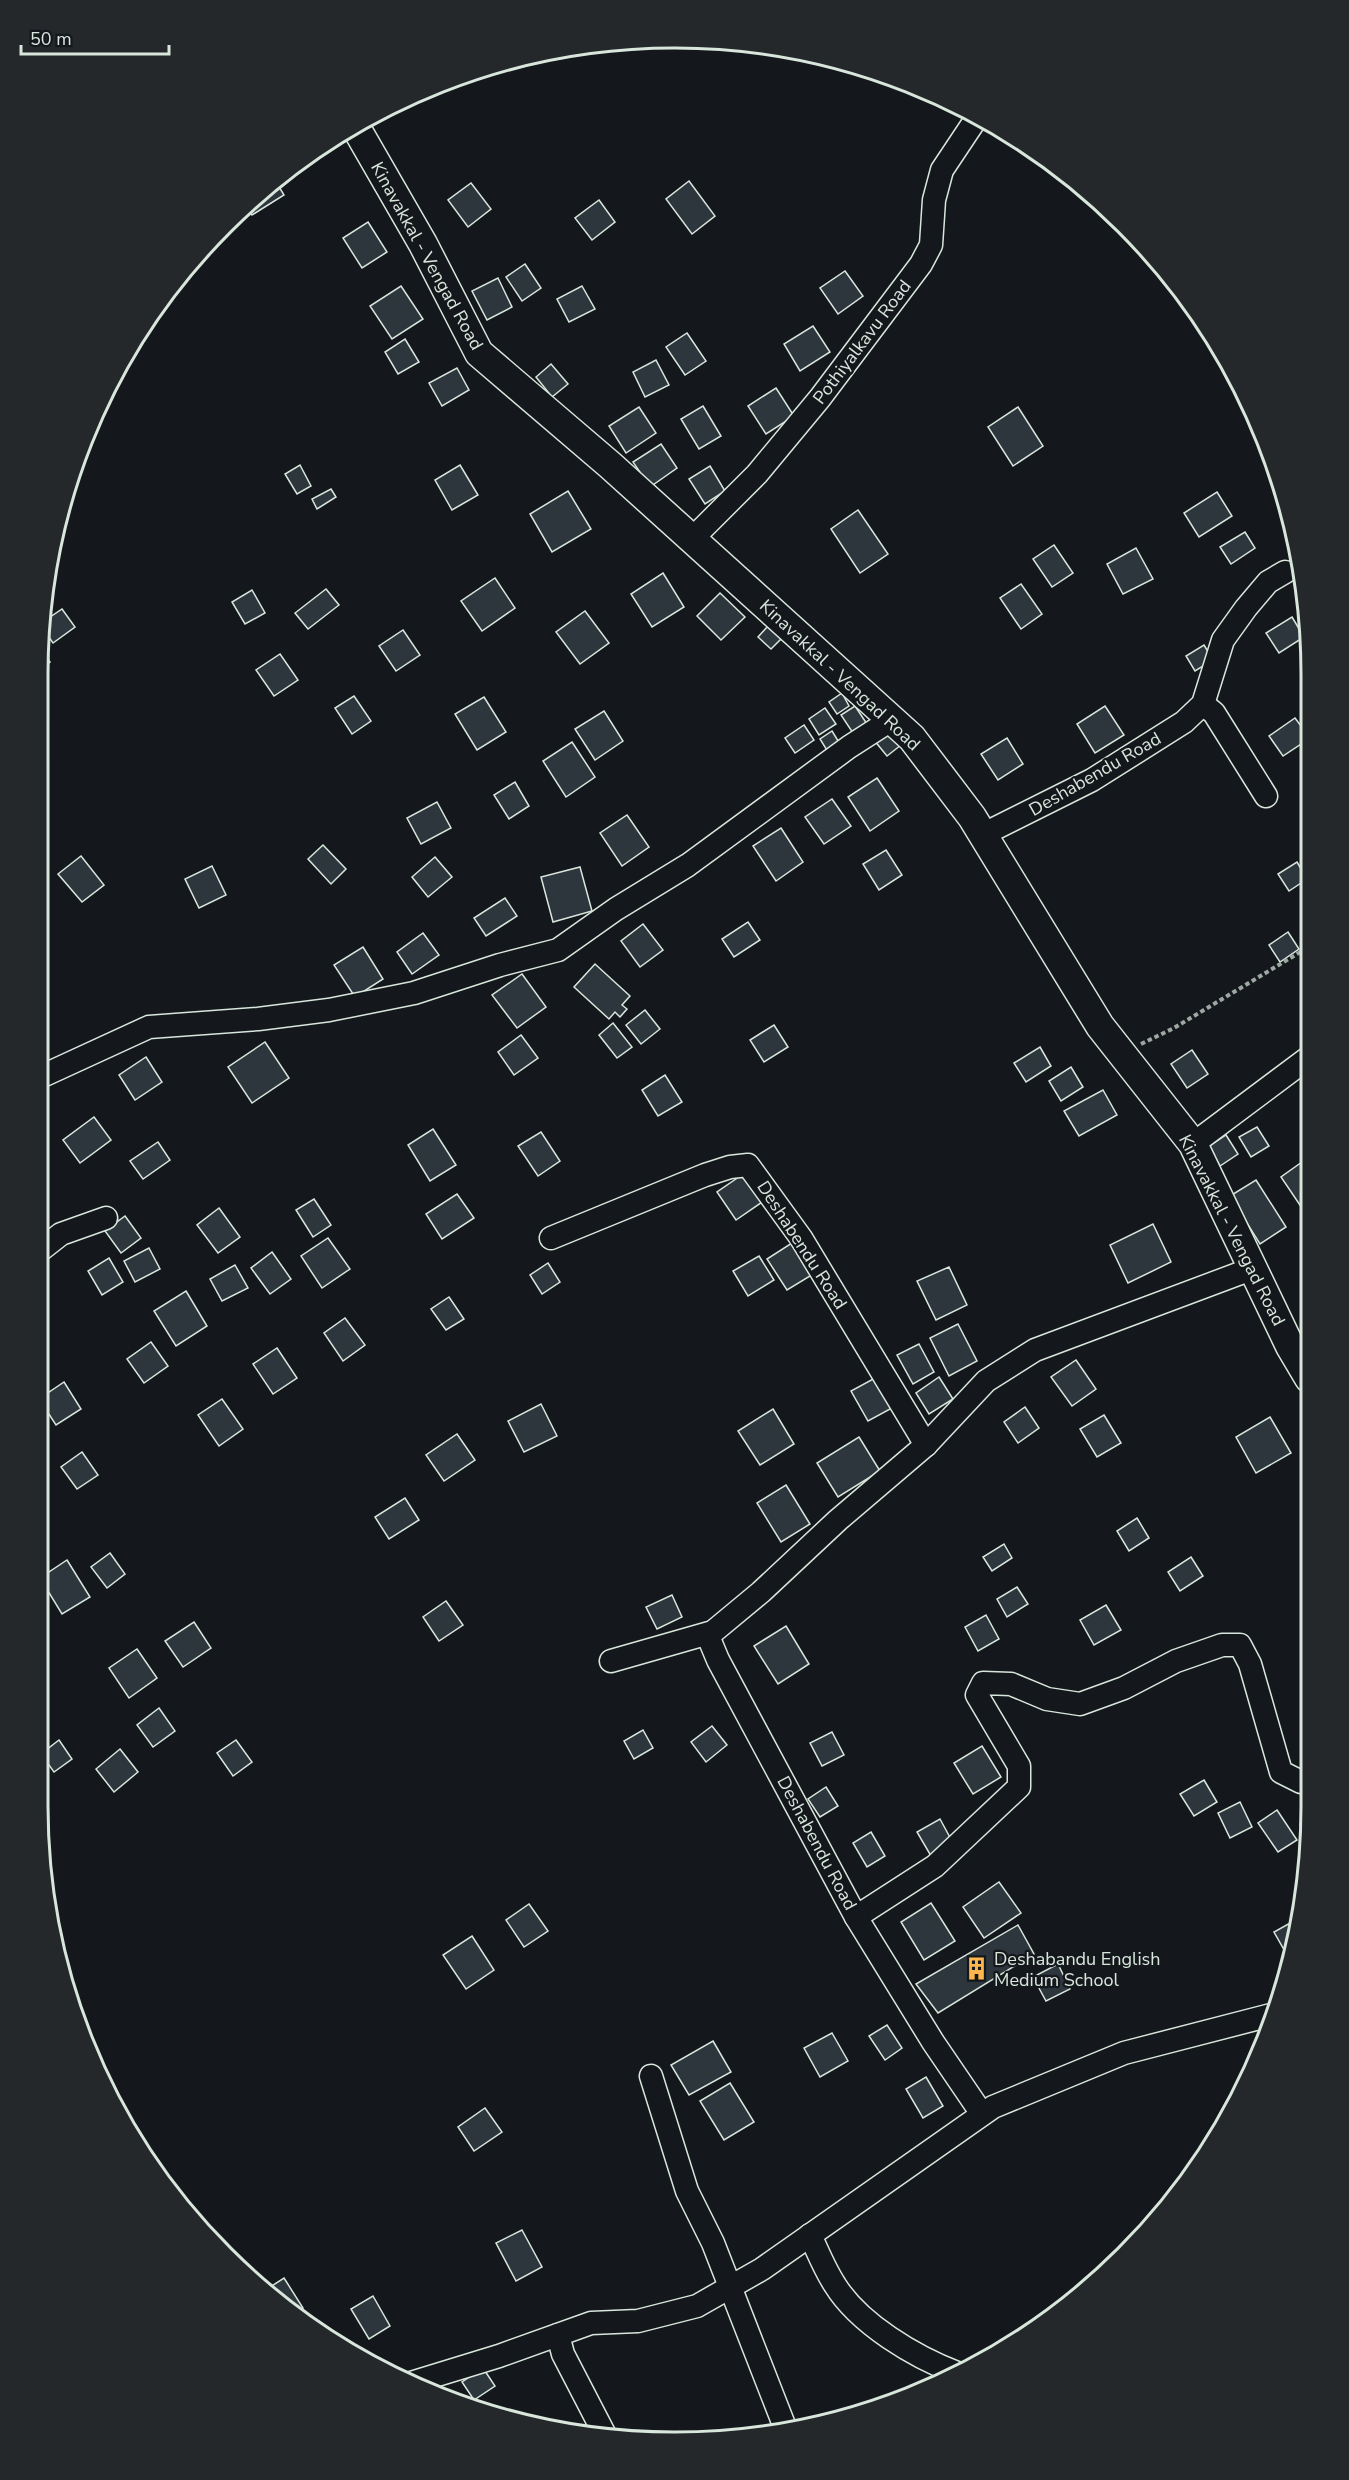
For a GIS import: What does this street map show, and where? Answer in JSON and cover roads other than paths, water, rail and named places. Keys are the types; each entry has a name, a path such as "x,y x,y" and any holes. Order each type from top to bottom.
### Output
{"main road":[{"name":"Kinavakkal - Vengad Road","path":"360,133 423,244 479,353 610,465 912,738 982,835 1100,1026 1193,1144 1301,1365"}],"street":[{"name":"Pothiyalkavu Road","path":"692,539 757,474 820,398 921,264 931,245 934,200 942,170 973,124"},
{"path":"1266,796 1214,713 1203,704 1223,640 1268,582 1285,572"},
{"name":"Deshabendu Road","path":"982,835 1092,780 1184,722 1203,704"},
{"path":"48,1073 148,1027 258,1019 329,1010 414,993 500,965 558,950 616,909 688,865 849,747 891,720"},
{"path":"1193,1144 1301,1063"},
{"name":"Deshabendu Road","path":"551,1238 705,1175 730,1167 748,1165 801,1238 926,1444"},
{"path":"48,1244 61,1234 106,1218"},
{"path":"610,1661 709,1633 761,1592 838,1520 926,1444 986,1381 1035,1350 1254,1268"},
{"name":"Deshabendu Road","path":"709,1633 709,1642 856,1917 935,1866 1019,1787 1019,1766 977,1695 983,1683 1011,1684 1047,1699 1080,1704 1124,1688 1176,1660 1222,1645 1239,1645 1250,1664 1281,1772 1301,1782"},
{"path":"856,1917 933,2043 982,2115"},
{"path":"424,2379 591,2323 638,2321 697,2306 762,2269 993,2107 1124,2053 1264,2017"},
{"path":"651,2076 687,2191 731,2286 783,2422"},
{"path":"810,2235 835,2286 861,2318 916,2353 948,2369"},
{"path":"558,2335 562,2354 601,2428"}],"place":[{"name":"Deshabandu English Medium School","path":"976,1969"}]}
